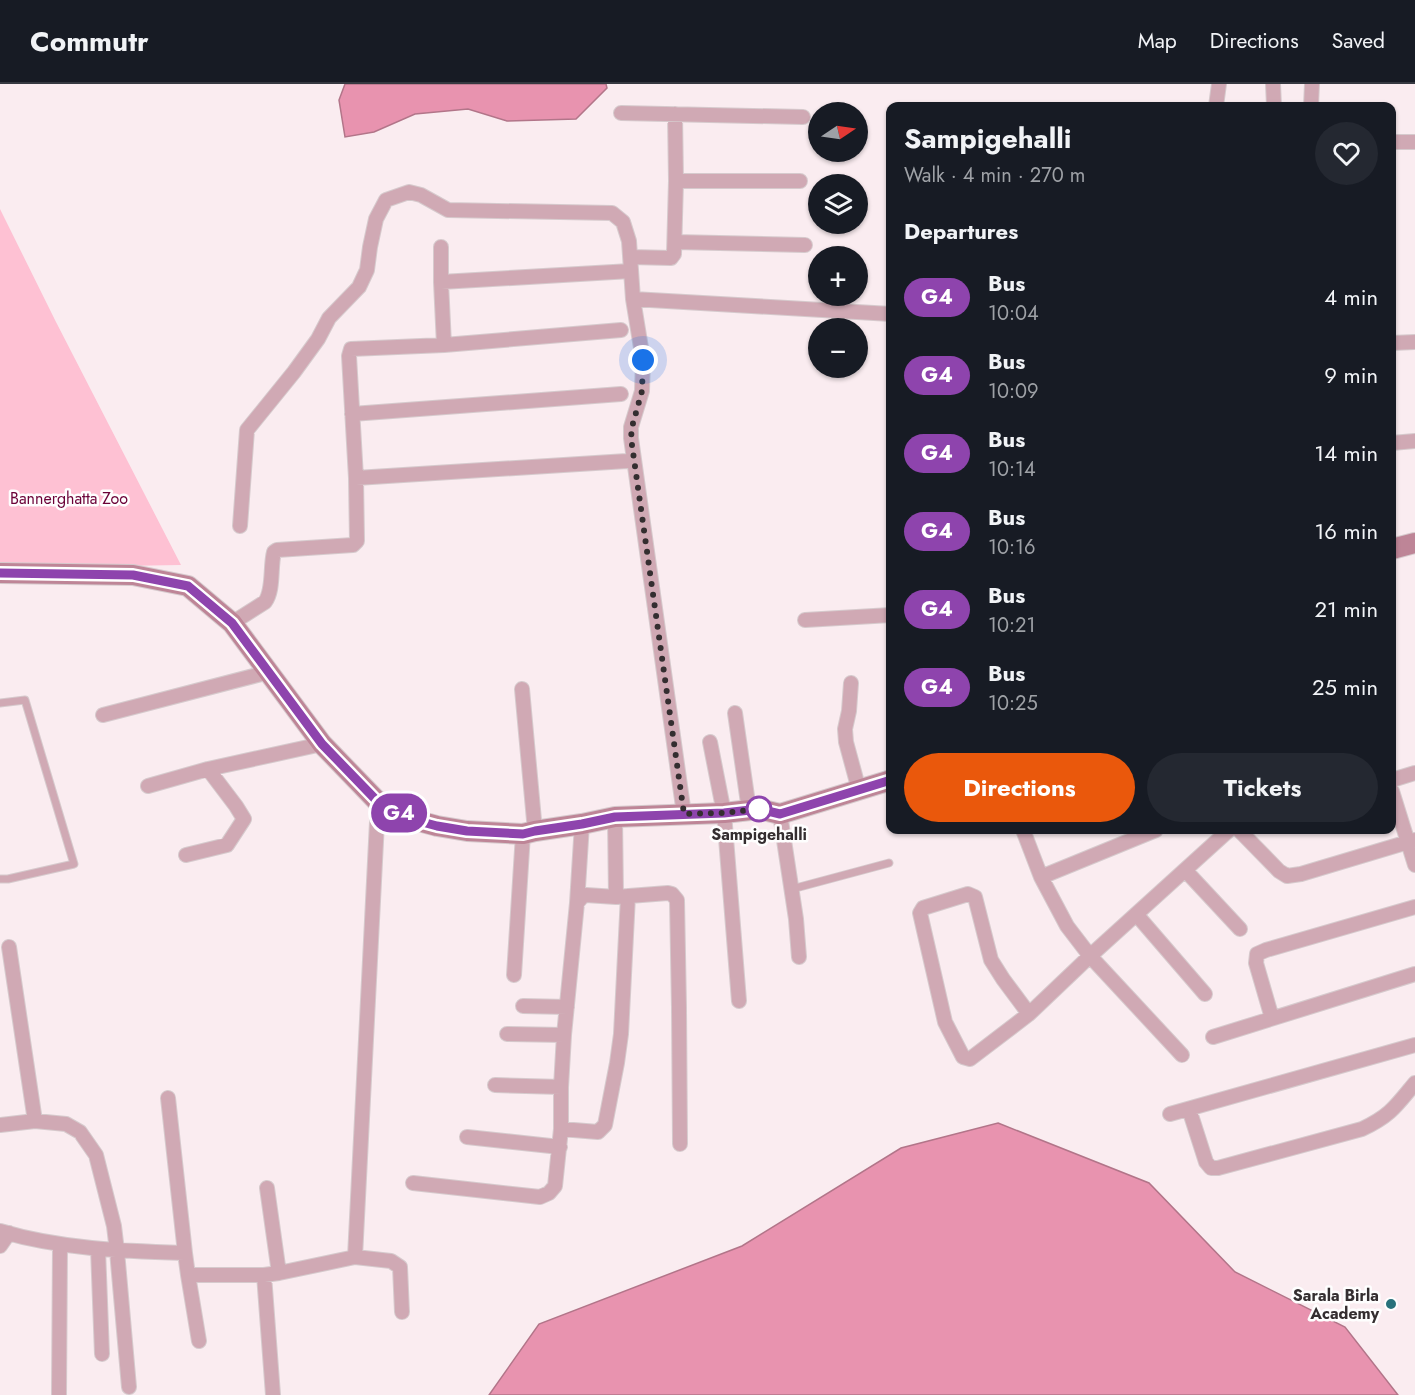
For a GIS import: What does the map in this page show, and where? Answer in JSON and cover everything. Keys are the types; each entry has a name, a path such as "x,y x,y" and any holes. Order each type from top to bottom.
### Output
{"street":[{"path":"1217,102 1219,84"},
{"path":"1273,84 1274,102"},
{"path":"1311,102 1312,84"},
{"path":"621,113 803,117"},
{"path":"441,282 631,264 671,258 674,254 675,242 675,114"},
{"path":"1396,142 1415,142"},
{"path":"676,181 800,181"},
{"path":"240,526 247,430 294,372 318,339 329,318 359,287 367,270 376,219 386,200 409,192 421,195 448,210 612,213 623,222 629,241 633,299 642,348 642,391 631,438 684,814"},
{"path":"675,242 805,244"},
{"path":"441,247 444,345"},
{"path":"633,299 886,314"},
{"path":"232,623 265,602 269,596 274,552 353,545 357,542 349,356 351,349 444,345 621,330"},
{"path":"1396,343 1415,342"},
{"path":"352,414 621,394"},
{"path":"1396,443 1415,441"},
{"path":"356,478 627,461"},
{"path":"1396,548 1415,543"},
{"path":"0,573 133,575 188,586 232,623 322,744 378,802 411,819 437,826 467,831 529,833 615,817 724,813 759,809 780,814 886,782"},
{"path":"806,620 886,615"},
{"path":"103,715 269,672"},
{"path":"851,683 846,742 860,790"},
{"path":"514,975 529,833 522,689"},
{"path":"735,713 749,810"},
{"path":"710,742 724,813 739,1001"},
{"path":"148,786 208,769 322,744"},
{"path":"186,855 227,845 244,819 208,769"},
{"path":"1396,779 1415,773"},
{"path":"355,1257 378,802"},
{"path":"1396,802 1411,841 1415,865"},
{"path":"780,814 796,919 799,957"},
{"path":"561,1129 598,1131 605,1125 617,1063 621,1034 622,896 615,817"},
{"path":"413,1183 540,1197 549,1193 555,1186 560,1147 564,1035 582,824"},
{"path":"1025,834 1041,877 1066,926 1090,956 1182,1056"},
{"path":"1041,877 1146,834"},
{"path":"1029,1014 991,960 975,897 968,894 923,908 920,913 945,1022 963,1057 970,1059 1029,1014 1225,834"},
{"path":"1243,834 1279,871 1287,876 1326,868 1411,841"},
{"path":"1185,870 1240,929"},
{"path":"577,903 586,895 622,896 668,893 677,900 680,1144"},
{"path":"1272,1018 1256,963 1257,954 1415,907"},
{"path":"1136,914 1205,994"},
{"path":"9,948 35,1121"},
{"path":"1213,1037 1415,974"},
{"path":"524,1006 567,1007"},
{"path":"507,1034 564,1035"},
{"path":"1170,1114 1415,1045"},
{"path":"1189,1109 1206,1162 1211,1168 1218,1168 1362,1129 1380,1121 1394,1110 1415,1083"},
{"path":"495,1085 561,1087"},
{"path":"168,1098 185,1253 199,1341"},
{"path":"0,1125 35,1121 66,1124 80,1132 96,1155 114,1226 129,1387"},
{"path":"467,1137 560,1147"},
{"path":"267,1188 279,1273"},
{"path":"0,1246 4,1232 60,1245 117,1251 185,1253"},
{"path":"59,1395 60,1245"},
{"path":"98,1249 102,1354"},
{"path":"188,1275 264,1275 355,1257 391,1261 400,1267 402,1312"},
{"path":"264,1275 273,1395"}],"lane":[{"path":"0,703 25,700 74,864 0,879"},
{"path":"792,889 889,863"}],"green space":[{"name":"Bannerghatta Zoo","path":"0,209 56,322 181,565 0,568"}],"shaded area":[{"path":"345,84 606,84 607,88 576,119 507,121 468,109 415,114 374,132 345,137 339,100"},
{"path":"998,1123 1149,1183 1235,1272 1345,1327 1398,1395 489,1395 539,1324 742,1246 901,1148"}],"bus line":[{"name":"G4","path":"0,573 133,575 188,586 232,623 322,744 378,802 411,819 437,826 467,831 523,834 615,817 724,813 759,809 780,814 886,782"}],"place":[{"name":"Sampigehalli","path":"759,809"},
{"name":"Sarala Birla Academy","path":"1391,1304"}],"route":[{"path":"643,360 642,391 631,438 684,814 759,809"}]}
